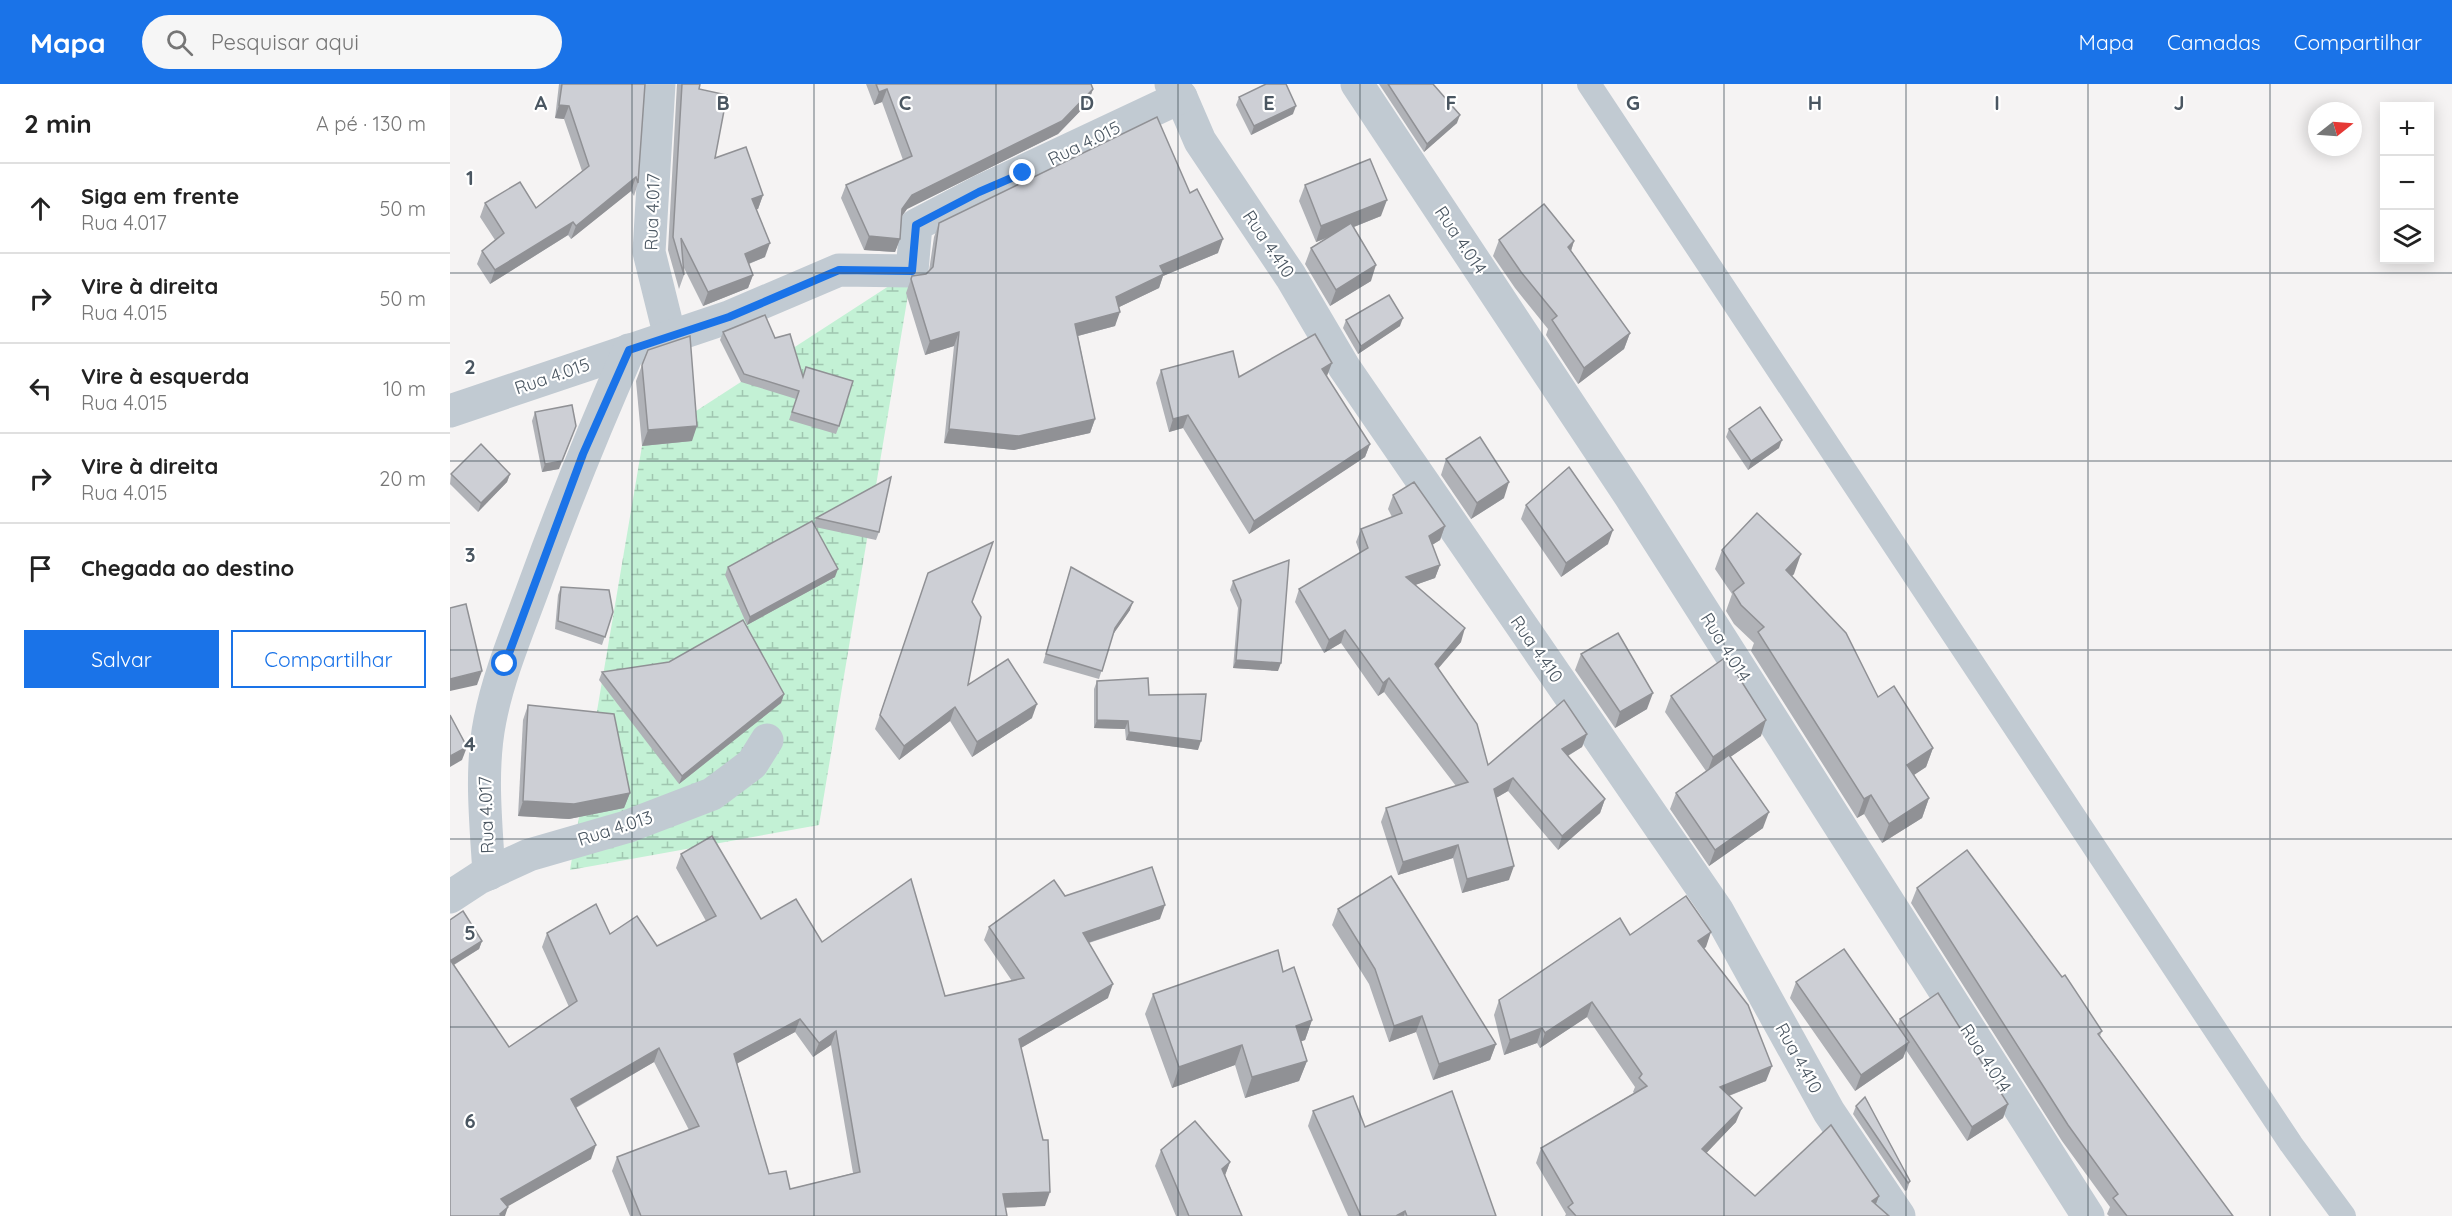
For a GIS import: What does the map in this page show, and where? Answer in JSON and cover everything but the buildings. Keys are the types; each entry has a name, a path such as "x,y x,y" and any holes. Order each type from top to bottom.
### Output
{"street":[{"name":"Rua 4.017","path":"659,84 649,252 670,337"},
{"name":"Rua 4.014","path":"1357,84 1630,496 2088,1216"},
{"name":"Rua 4.015","path":"450,411 729,317 839,270 912,271 916,225 1176,90"},
{"name":"Rua 4.410","path":"1176,90 1200,141 1291,277 1344,367 1717,910 1829,1112 1899,1216"},
{"name":"Rua 4.017","path":"489,874 484,778 490,721 502,675 583,454 629,350"},
{"name":"Rua 4.013","path":"450,897 489,874 529,855 626,827 712,794 752,764 767,740"}],"lane":[{"path":"1588,84 2290,1144 2344,1216"}],"green space":[{"path":"912,271 819,825 570,870 642,446"}],"route":[{"path":"505,664 583,454 629,350 729,317 839,270 912,271 916,225 979,192 1023,173"}]}
